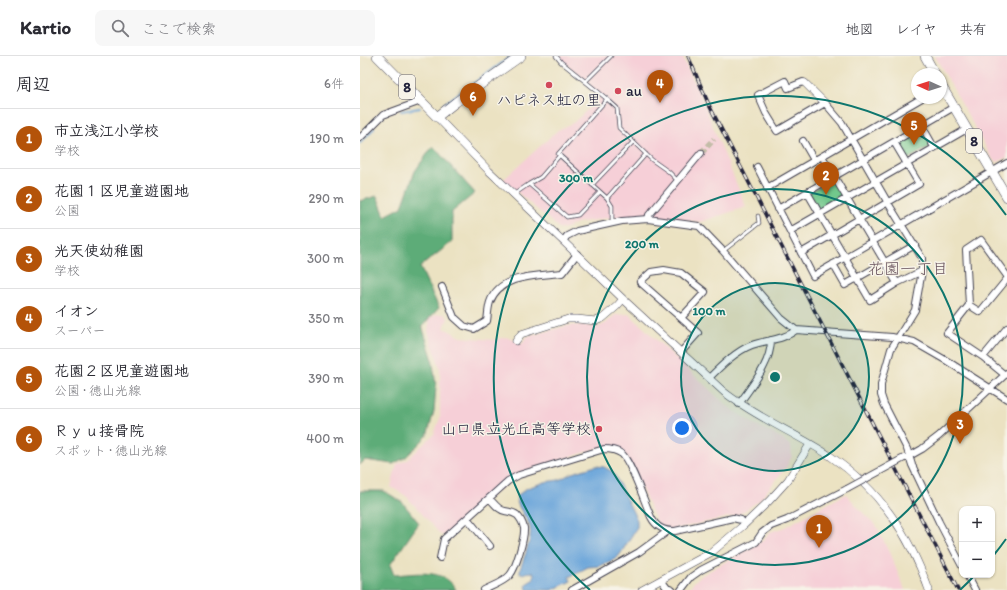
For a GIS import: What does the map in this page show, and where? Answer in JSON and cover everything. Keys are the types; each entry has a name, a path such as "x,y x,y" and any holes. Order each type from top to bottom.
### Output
{"main road":[{"name":"8","path":"378,56 437,117"},
{"path":"437,117 521,56"},
{"path":"925,56 932,68"},
{"name":"8","path":"947,96 1007,197"}],"street":[{"path":"825,103 777,131 758,95 784,81 788,88 803,82 806,83 825,103 842,123 901,225 922,258 922,271 915,310 912,318 897,338 891,349 881,384 881,395 907,457 959,560"},
{"path":"360,138 383,115 421,101"},
{"path":"768,188 912,104"},
{"path":"778,209 954,107"},
{"path":"437,117 489,171 623,299 724,392 739,404 829,456 851,471 870,488 892,516 912,548 929,590"},
{"path":"922,126 934,148"},
{"path":"790,231 967,129"},
{"path":"803,141 814,160"},
{"path":"801,253 919,184 894,142"},
{"path":"648,219 649,215 701,153"},
{"path":"822,156 873,241 896,283"},
{"path":"757,167 813,276 1007,162"},
{"path":"807,192 870,300 896,283 922,271"},
{"path":"563,241 567,236 577,231 612,222 648,219 699,226 723,251 781,318 796,330 897,338 914,342 923,346 1007,399"},
{"path":"681,590 691,577 701,570 756,542 762,533 771,526 787,520 848,489 907,457 939,436 1006,374 947,332 969,305 966,250 981,240 1007,277 980,312 969,305"},
{"path":"833,264 845,285 914,245"},
{"path":"442,287 454,317 464,326 474,329 487,321 490,302 499,287 515,280 562,273 577,254"},
{"path":"681,318 705,292 681,273 664,270 651,272 640,282 698,333 681,352"},
{"path":"516,341 521,334 568,319 596,321 603,318 623,299"},
{"path":"983,357 1007,328"},
{"path":"709,378 737,353 750,346 792,334 796,330"},
{"path":"739,404 761,372 769,356 771,340"},
{"path":"642,590 712,552 745,524 788,480 810,444"},
{"path":"440,558 444,539 508,481 519,475 604,449 617,451 626,460 655,524 660,528 668,531 675,531 733,518 741,520 745,524"},
{"path":"484,590 505,580 514,569 524,528 517,515 511,511 504,511 496,507 489,498"},
{"path":"467,518 490,546"},
{"path":"572,590 639,552 668,531"},
{"path":"969,578 975,590"},
{"path":"661,580 667,588 672,590"}],"lane":[{"path":"556,56 561,62 618,108 619,128 646,154 678,181"},
{"path":"586,81 611,56"},
{"path":"516,193 541,177 560,156 558,154 607,99"},
{"path":"592,185 633,142"},
{"path":"607,198 646,154"},
{"path":"560,156 607,198 612,206 612,222"},
{"path":"529,184 567,217 578,215 600,192"},
{"path":"723,251 759,223 758,216"}],"shaded area":[{"path":"556,56 682,56 700,95 746,207 700,222 663,217 607,218 577,223 567,228 560,229 503,180 558,130 573,123 599,99 586,81"},
{"path":"935,56 1007,56 1007,157 998,162 993,160 947,78 947,68 942,68"},
{"name":"山口県立光丘高等学校","path":"438,314 444,314 448,318 444,328 461,337 494,340 506,337 522,344 526,337 566,326 580,325 598,327 605,324 615,315 629,314 727,406 752,423 781,438 791,446 792,456 787,466 760,500 738,515 671,530 658,525 627,457 622,451 615,447 602,447 519,473 445,535 441,535 406,496 391,487 397,464 407,460 434,434 440,418 440,368 428,331 430,318"},
{"path":"846,494 876,525 905,590 687,590 699,577 762,541 770,532 785,527"}],"green space":[{"path":"922,129 931,146 906,160 897,143"},
{"path":"433,146 475,193 452,212 452,242 420,267 439,308 422,326 432,357 436,386 434,411 427,436 406,457 393,464 365,460 360,465 360,201 377,196 385,216 402,207 415,171"},
{"path":"833,179 843,197 819,211 809,193"},
{"path":"360,491 384,491 402,502 419,523 390,565 394,575 420,573 437,575 451,583 456,590 360,590"}],"water":[{"path":"596,466 604,467 613,472 637,520 637,527 617,558 600,566 588,567 569,577 571,581 552,590 527,590 526,584 534,579 534,573 530,572 520,574 520,570 531,532 528,523 519,508 517,496 527,488 545,482 559,480 572,473"}],"waterway":[{"path":"444,104 512,56"},
{"path":"401,111 420,108"},
{"path":"360,143 374,128"}],"tunnel":[{"path":"701,153 714,139"}],"railway":[{"path":"688,56 709,105 958,590"}],"place":[{"name":"ハピネス虹の里","path":"549,85"},
{"name":"au","path":"618,91"},
{"name":"イオン","path":"660,103"},
{"name":"Ｒｙｕ接骨院","path":"473,116"},
{"name":"花園２区児童遊園地","path":"914,145"},
{"name":"花園１区児童遊園地","path":"826,195"},
{"name":"山口県立光丘高等学校","path":"599,429"},
{"name":"光天使幼稚園","path":"960,444"},
{"name":"市立浅江小学校","path":"819,548"}],"district":[{"name":"花園一丁目","path":"908,268"}]}
